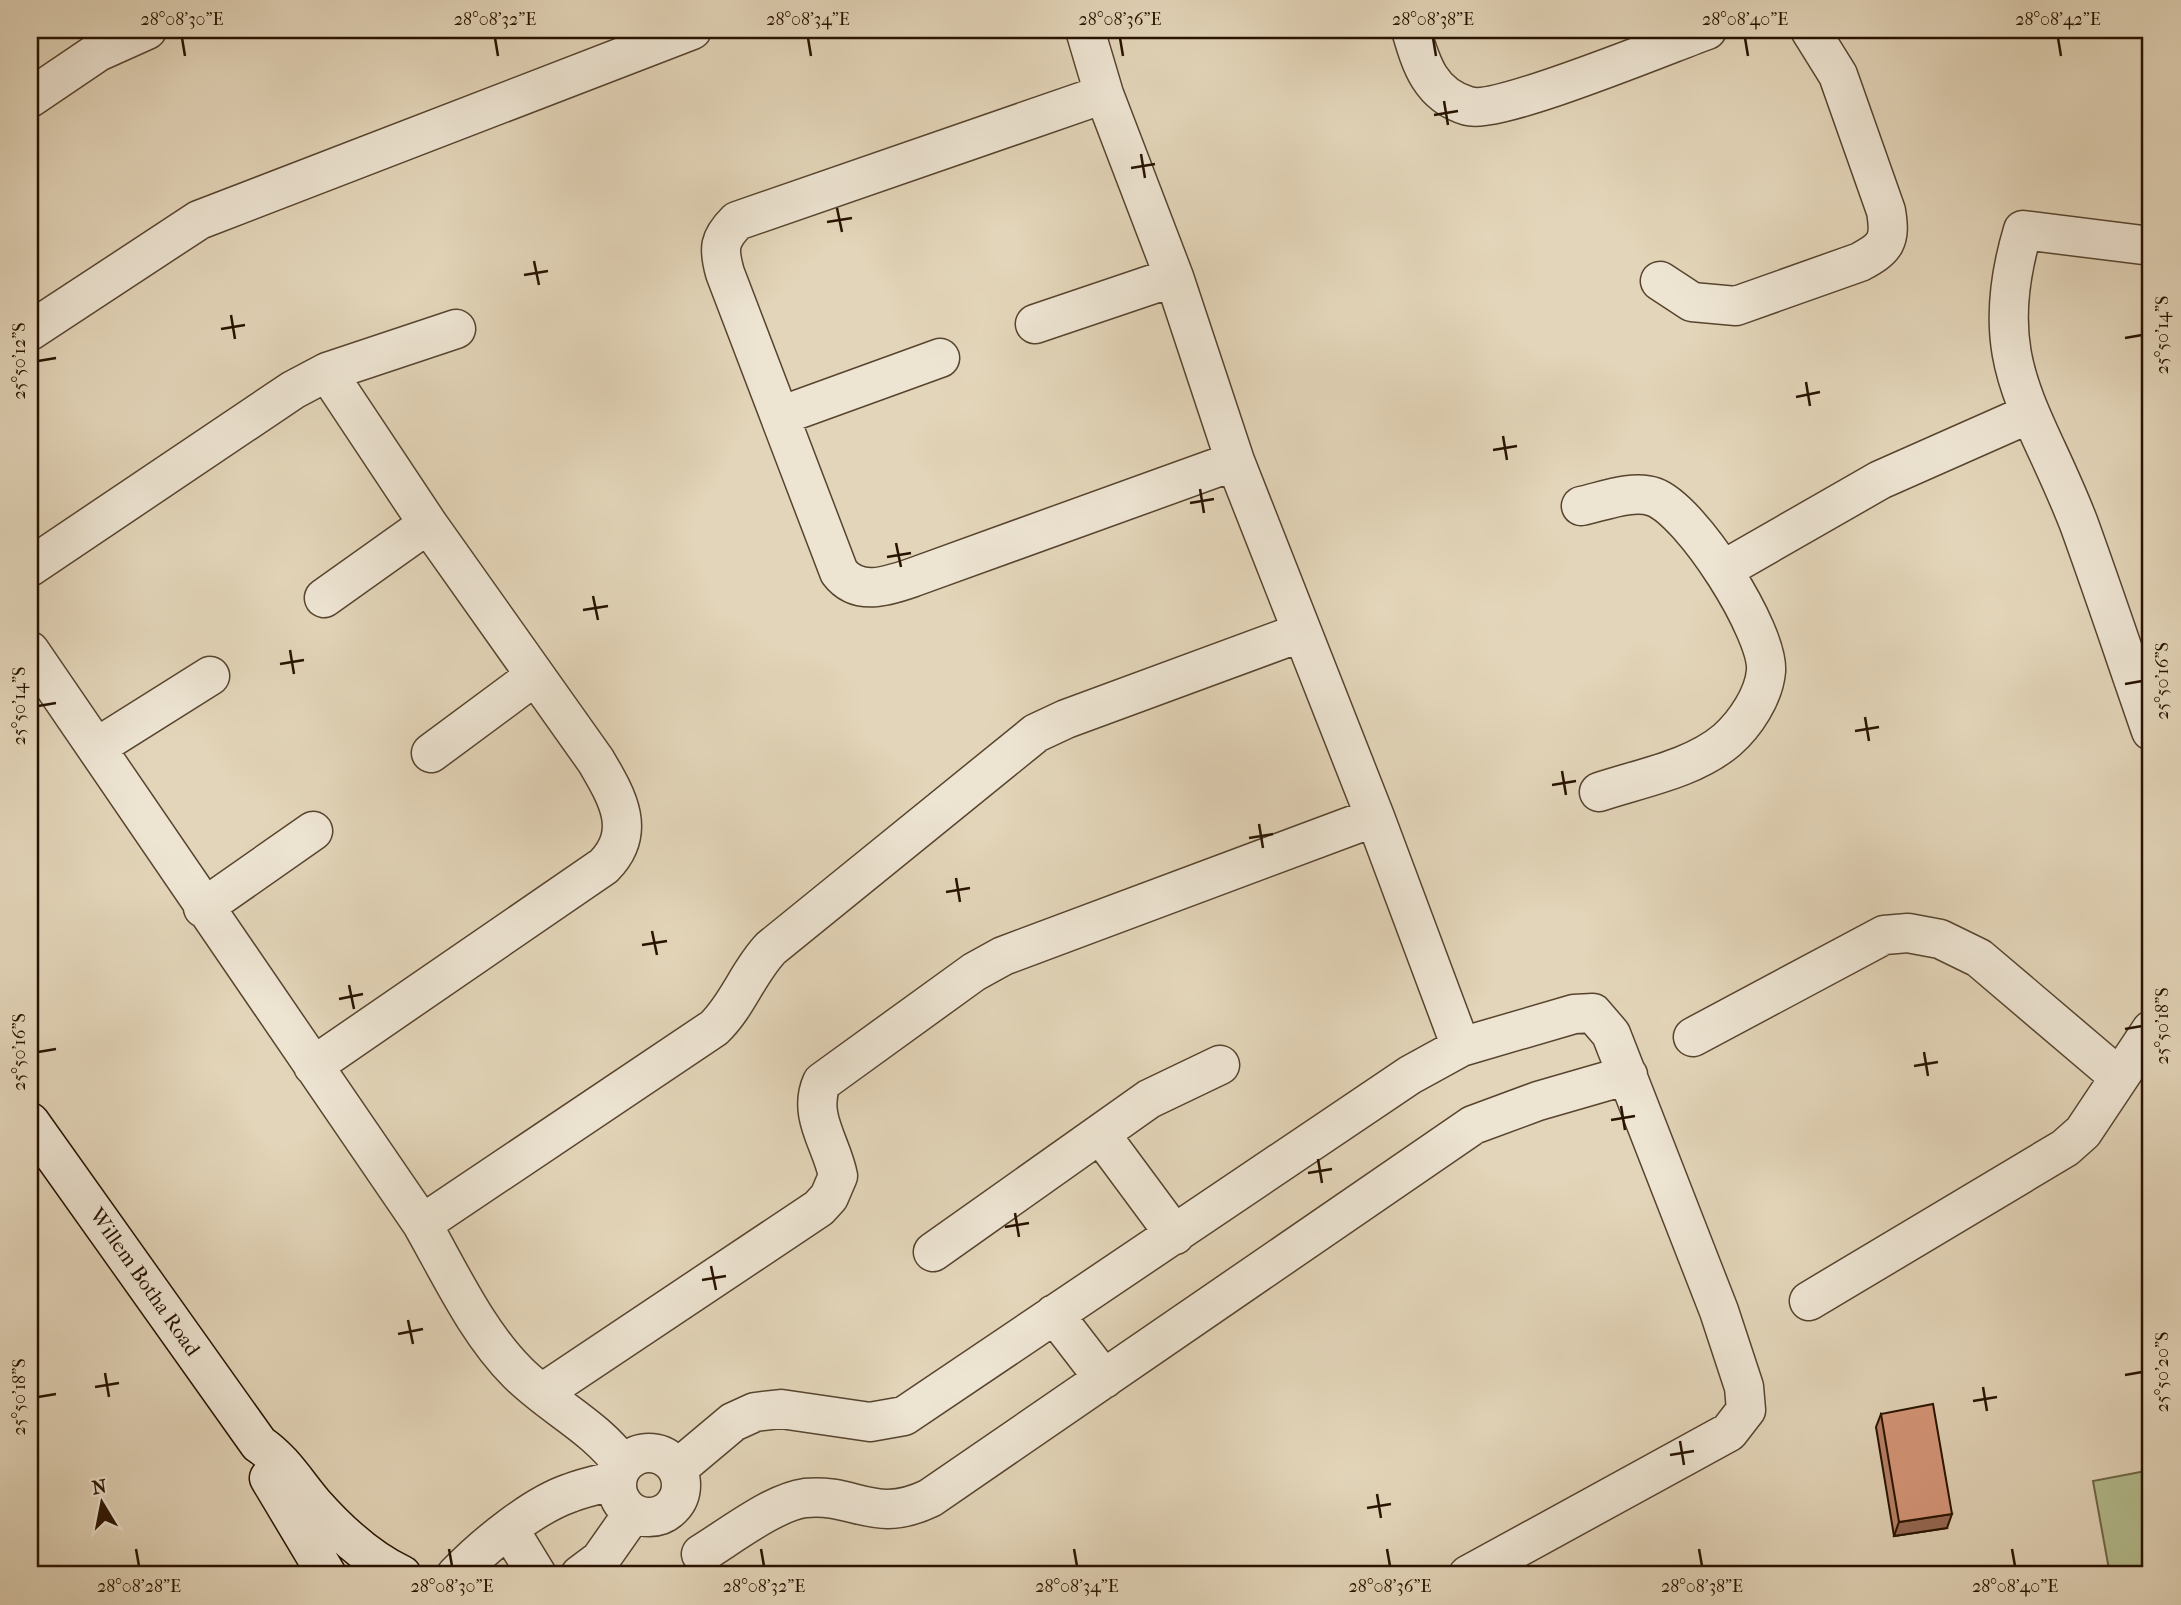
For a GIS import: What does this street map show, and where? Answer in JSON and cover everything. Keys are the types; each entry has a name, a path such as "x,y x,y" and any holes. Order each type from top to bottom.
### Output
{"street":[{"path":"30,98 98,52 147,30"},
{"path":"30,331 199,220 692,30"},
{"path":"1085,30 1104,94 1174,277 1235,461 1376,817 1461,1047"},
{"path":"1410,30 1427,79 1444,95 1471,107 1518,100 1707,30"},
{"path":"1660,281 1692,302 1736,306 1860,262 1875,254 1887,240 1889,234 1886,211 1838,75 1810,30"},
{"path":"1104,94 737,221 722,236 719,253 839,572 851,585 861,588 914,577 1235,461"},
{"path":"2151,246 2023,230 2012,264 2008,327 2010,356 2016,381 2078,522 2151,731"},
{"path":"1035,324 1174,277"},
{"path":"30,567 293,390 327,372 456,329"},
{"path":"780,416 940,358"},
{"path":"313,1066 604,866 615,855 621,838 622,815 613,789 428,524 327,372"},
{"path":"1723,570 1880,480 2029,414"},
{"path":"1580,506 1637,495 1654,497 1672,509 1723,570 1763,643 1766,670 1756,702 1727,740 1695,761 1599,792"},
{"path":"324,598 428,524"},
{"path":"422,1224 714,1028 733,1006 747,976 771,948 1037,733 1302,632"},
{"path":"30,651 203,908 422,1224 475,1318 518,1373 607,1443 624,1486 646,1517 661,1515 672,1507 681,1493 677,1469 658,1454 645,1453 624,1486 600,1560 580,1575"},
{"path":"97,747 210,676"},
{"path":"431,753 535,676"},
{"path":"542,1393 819,1208 829,1197 838,1176 817,1114 817,1093 822,1082 974,972 1003,956 1376,817"},
{"path":"203,908 313,831"},
{"path":"1693,1037 1884,935 1908,933 1940,939 1979,958 2119,1077"},
{"path":"677,1469 733,1422 755,1412 781,1409 870,1422 904,1416 1410,1075 1461,1047 1574,1014 1593,1013 1611,1034 1720,1311 1744,1387 1746,1410 1729,1432 1468,1575"},
{"path":"1810,1301 2049,1160 2083,1132 2151,1030"},
{"path":"933,1252 1101,1135 1149,1098 1220,1065"},
{"path":"672,1507 707,1564 785,1504 802,1499 822,1497 890,1511 914,1506 946,1489 1473,1125 1538,1101 1628,1075"},
{"name":"Willem Botha Road","path":"30,1122 259,1444 274,1454 314,1503 357,1546 402,1575"},
{"path":"1101,1135 1175,1235"},
{"path":"1054,1314 1104,1379"},
{"name":"Willem Botha Road","path":"259,1444 261,1461 277,1494 327,1575"},
{"path":"456,1575 509,1529 568,1493 624,1486"},
{"path":"509,1529 537,1575"}],"green space":[{"path":"2151,1470 2151,1575 2110,1575 2093,1481"}],"building":[{"path":"1933,1404 1952,1514 1899,1522 1881,1414"}]}
